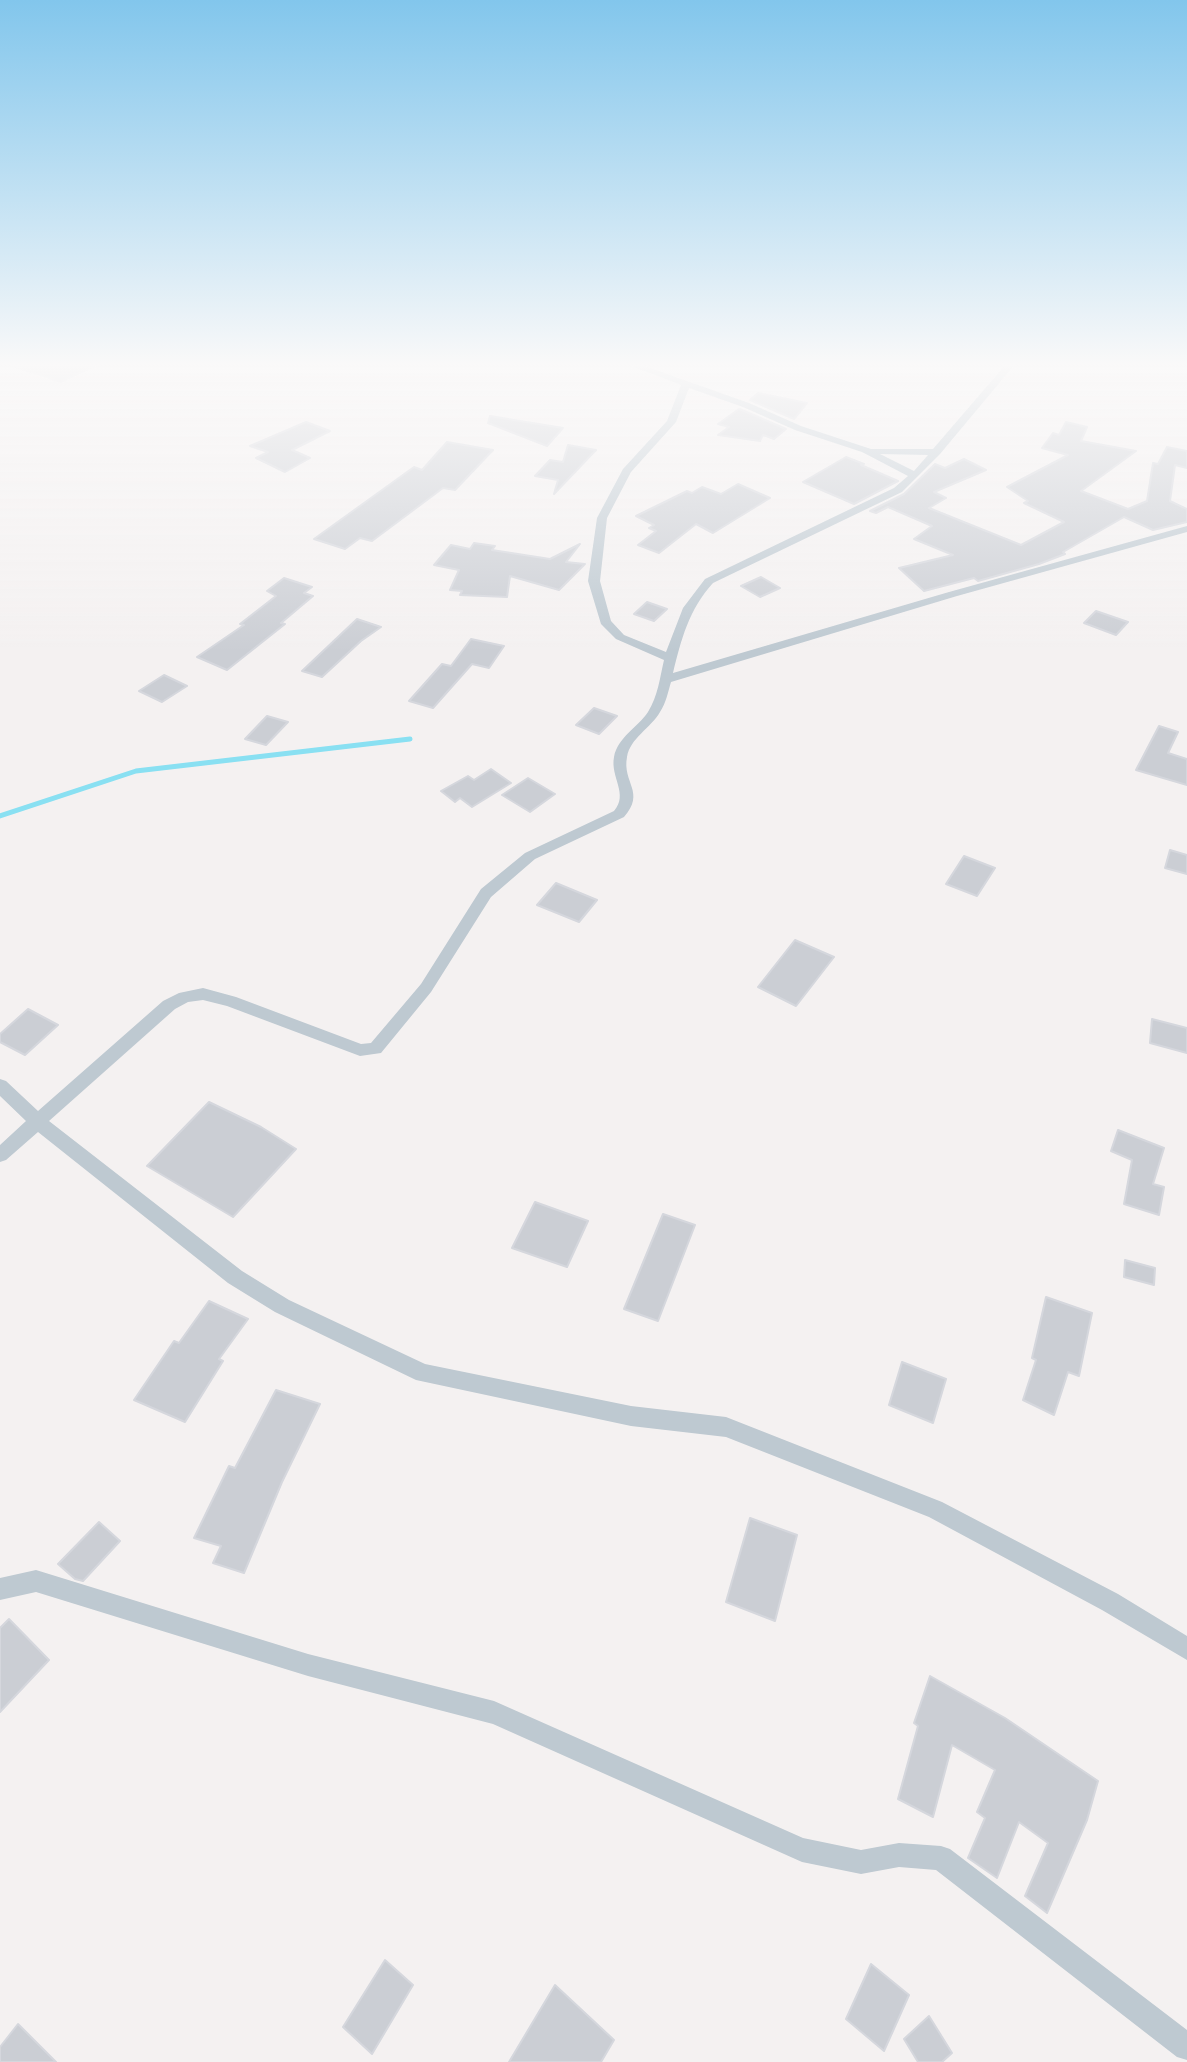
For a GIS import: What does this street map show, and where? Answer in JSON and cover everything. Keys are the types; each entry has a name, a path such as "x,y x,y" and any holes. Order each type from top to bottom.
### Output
{"street":[{"path":"638,459 627,471 602,518 594,581 605,622 620,637 671,658"},
{"path":"883,459 915,476"},
{"path":"0,1155 169,1005 185,997 203,994 230,1001 360,1050 375,1049 426,988 486,893 530,856 619,814 627,807 630,798 619,761 624,744 658,707 663,680 690,602 709,581 898,490 930,459"},
{"path":"663,680 1187,529"},
{"path":"0,1086 38,1122 235,1277 282,1306 423,1373 631,1416 726,1427 935,1509 1110,1602 1187,1649"},
{"path":"0,1589 36,1581 308,1665 494,1713 802,1850 861,1862 899,1855 941,1858 1187,2047"}],"building":[{"path":"259,459 308,459 285,472"},
{"path":"432,459 484,459 455,490 443,488 372,541 360,538 345,549 314,539 414,467 422,470"},
{"path":"564,459 587,459 554,494 558,480 535,476 550,460 563,462"},
{"path":"842,459 864,464 861,465 898,481 854,504 803,482"},
{"path":"964,459 986,470 934,492 946,498 929,508 1021,545 1064,522 1024,503 1028,501 1007,487 1060,459 1125,459 1081,491 1128,509 1147,501 1153,463 1158,464 1161,459 1187,459 1187,468 1175,465 1170,501 1187,509 1187,522 1153,530 1124,517 1063,552 1065,554 1039,564 978,581 974,578 924,591 899,568 953,555 914,539 932,526 888,507 876,513 870,511 904,494 935,464 945,468"},
{"path":"738,484 770,498 713,533 696,524 659,553 638,545 656,531 649,528 654,525 636,516 687,491 692,493 702,487 721,494"},
{"path":"474,543 495,546 492,550 550,559 580,544 566,562 585,564 559,590 510,576 507,597 460,595 462,591 450,590 459,570 434,565 451,545 470,549"},
{"path":"761,577 780,588 760,597 741,586"},
{"path":"284,578 312,587 304,593 313,596 281,623 285,624 227,670 197,657 244,625 240,624 276,596 267,591"},
{"path":"647,602 667,609 654,621 634,614"},
{"path":"1096,611 1128,622 1116,635 1084,623"},
{"path":"357,619 381,627 322,677 302,671"},
{"path":"471,639 504,646 489,668 472,664 433,708 409,701 442,664 451,666"},
{"path":"164,675 187,686 162,702 139,691"},
{"path":"594,708 617,716 599,734 576,725"},
{"path":"267,716 288,722 266,745 245,739"},
{"path":"1159,726 1178,732 1168,753 1187,759 1187,785 1136,770"},
{"path":"491,769 511,783 472,807 460,798 455,802 441,791 468,776 474,780"},
{"path":"528,778 555,794 530,812 502,795"},
{"path":"1170,850 1187,855 1187,874 1165,868"},
{"path":"964,856 995,868 977,896 946,884"},
{"path":"556,883 597,900 579,922 537,905"},
{"path":"795,940 834,957 796,1006 758,987"},
{"path":"28,1009 58,1025 25,1055 0,1042 0,1034"},
{"path":"1152,1019 1187,1028 1187,1053 1150,1043"},
{"path":"209,1102 261,1127 296,1149 233,1217 147,1166"},
{"path":"1118,1130 1164,1148 1153,1184 1164,1187 1159,1215 1124,1204 1132,1160 1111,1151"},
{"path":"535,1202 588,1221 567,1267 512,1248"},
{"path":"663,1214 695,1225 658,1321 624,1309"},
{"path":"1125,1260 1155,1268 1154,1285 1124,1277"},
{"path":"1046,1297 1092,1313 1079,1376 1068,1372 1054,1415 1023,1400 1036,1360 1032,1358"},
{"path":"209,1301 248,1319 219,1359 223,1361 185,1422 134,1400 174,1341 179,1343"},
{"path":"902,1362 946,1379 933,1423 889,1405"},
{"path":"276,1390 320,1404 282,1482 244,1573 213,1563 221,1546 194,1538 229,1466 235,1468"},
{"path":"750,1518 797,1535 775,1621 726,1602"},
{"path":"99,1522 120,1541 83,1581 75,1579 58,1564"},
{"path":"9,1619 49,1660 0,1712 0,1628"},
{"path":"930,1676 1005,1718 1098,1781 1087,1820 1047,1913 1025,1896 1048,1843 1019,1822 997,1878 968,1858 985,1818 977,1812 995,1770 952,1745 933,1817 898,1799 918,1726 914,1723"},
{"path":"385,1960 413,1985 372,2054 343,2027"},
{"path":"871,1964 909,1995 884,2051 846,2019"},
{"path":"555,1985 614,2040 601,2062 509,2062"},
{"path":"929,2016 952,2053 942,2062 918,2062 904,2039"},
{"path":"18,2024 56,2062 0,2062 0,2047"}],"waterway":[{"path":"0,816 136,771 410,739"}]}
